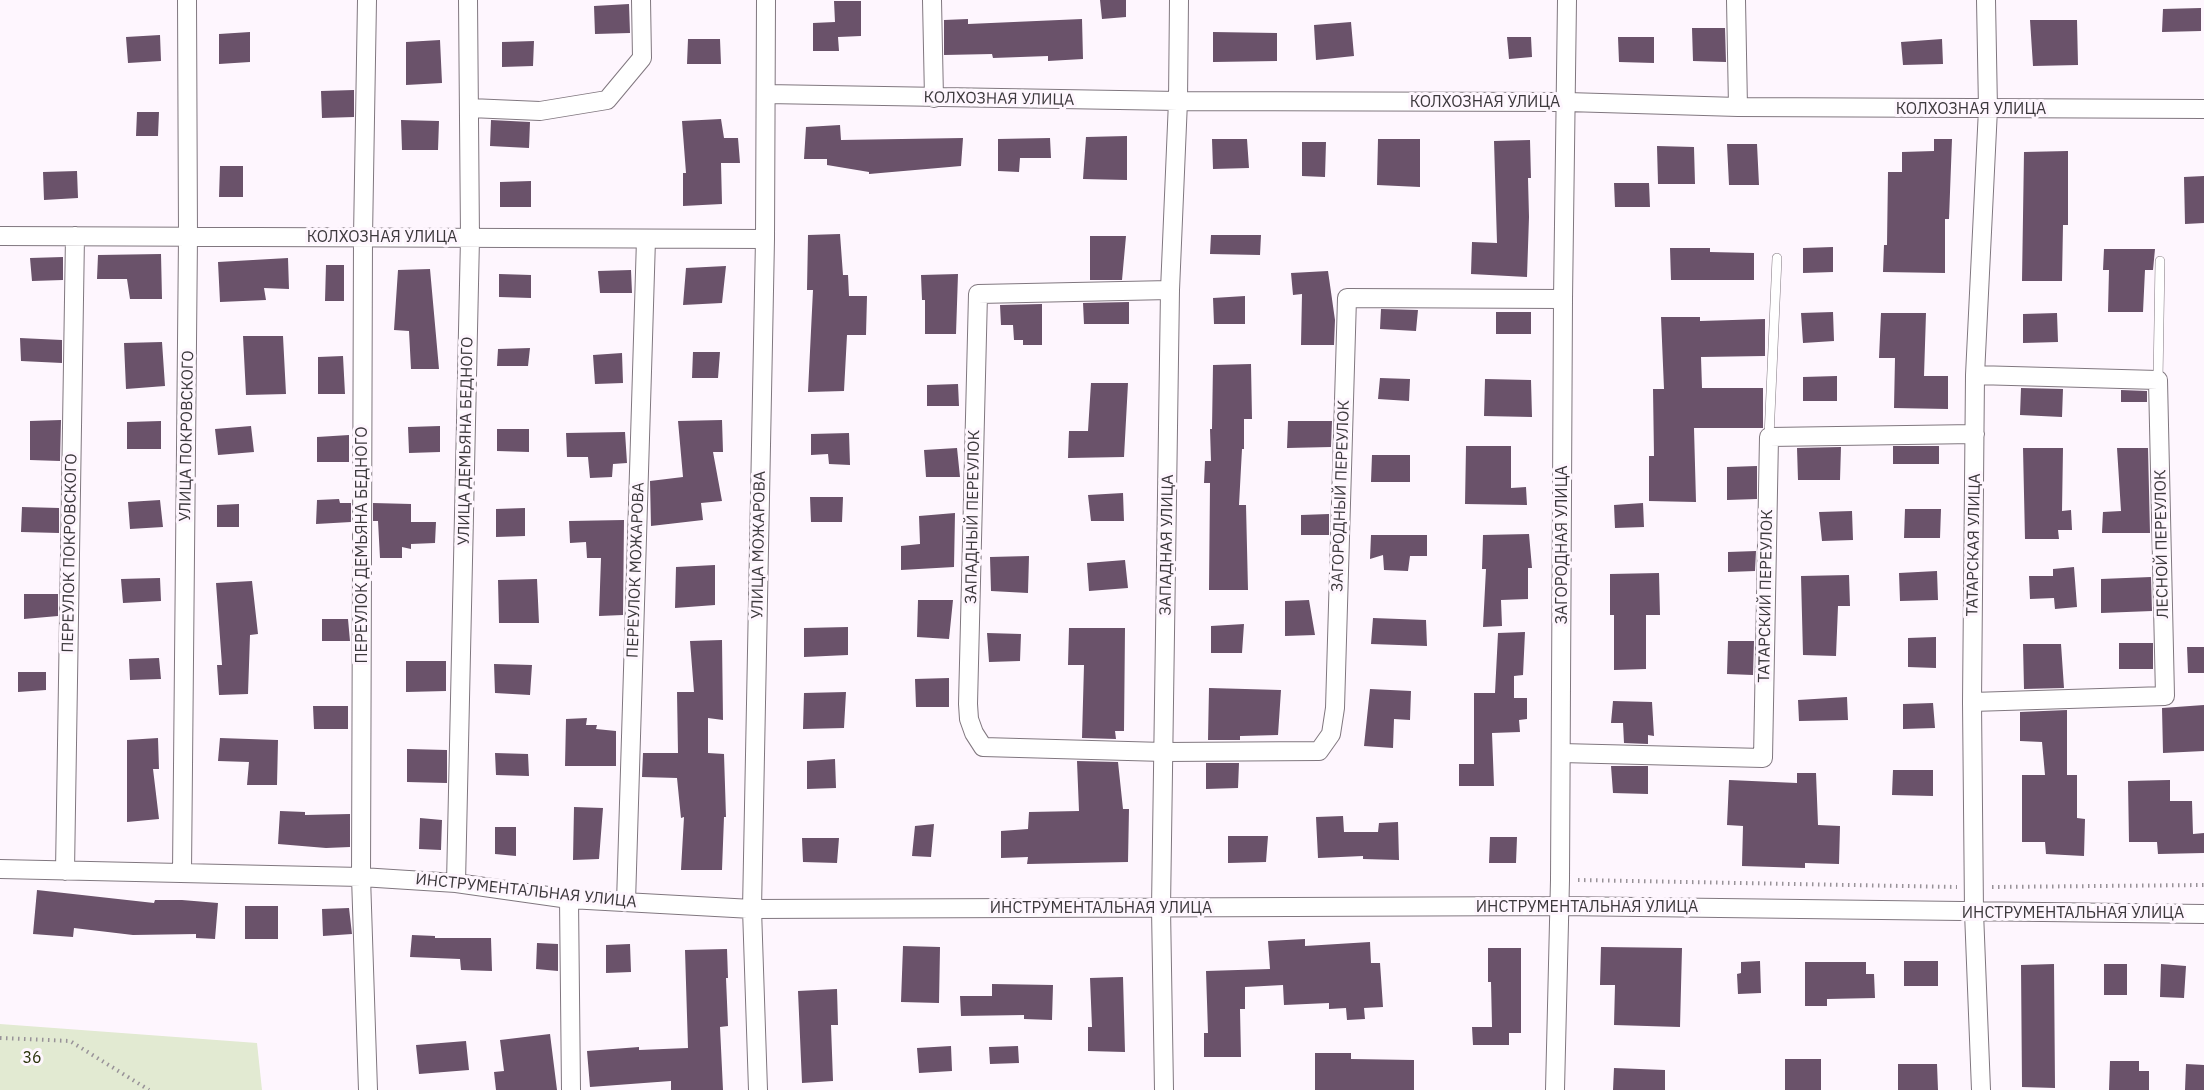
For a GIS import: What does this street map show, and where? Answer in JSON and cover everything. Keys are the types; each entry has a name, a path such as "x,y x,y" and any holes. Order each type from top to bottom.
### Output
{"street":[{"name":"УЛИЦА ПОКРОВСКОГО","path":"182,872 188,236 187,0"},
{"name":"ПЕРЕУЛОК ДЕМЬЯНА БЕДНОГО","path":"367,0 363,237 361,877 368,1090"},
{"name":"УЛИЦА ДЕМЬЯНА БЕДНОГО","path":"456,883 470,238 468,0"},
{"path":"470,108 540,111 607,100 642,57 641,0"},
{"name":"УЛИЦА МОЖАРОВА","path":"758,1090 752,909 765,239 766,0"},
{"path":"932,0 934,98"},
{"name":"ЗАПАДНАЯ УЛИЦА","path":"1164,1090 1161,908 1170,290 1178,101 1179,0"},
{"name":"ЗАГОРОДНАЯ УЛИЦА","path":"1555,1090 1560,880 1567,0"},
{"path":"1736,0 1738,107"},
{"name":"ТАТАРСКАЯ УЛИЦА","path":"1981,1090 1974,912 1972,702 1975,375 1988,109 1986,0"},
{"name":"КОЛХОЗНАЯ УЛИЦА","path":"766,94 1178,101 1566,102 1738,107 2204,109"},
{"name":"КОЛХОЗНАЯ УЛИЦА","path":"0,236 765,239"},
{"name":"ПЕРЕУЛОК ПОКРОВСКОГО","path":"65,871 75,236"},
{"name":"ПЕРЕУЛОК МОЖАРОВА","path":"626,902 646,239"},
{"name":"ЗАПАДНЫЙ ПЕРЕУЛОК","path":"1164,752 983,747 969,719 968,704 978,294 1170,290"},
{"name":"ЗАГОРОДНЫЙ ПЕРЕУЛОК","path":"1164,752 1320,751 1331,734 1335,708 1347,298 1563,299"},
{"path":"1975,375 2158,380"},
{"name":"ЛЕСНОЙ ПЕРЕУЛОК","path":"1972,702 2165,696 2158,380"},
{"path":"1769,437 1975,434"},
{"name":"ТАТАРСКИЙ ПЕРЕУЛОК","path":"1561,753 1763,758 1769,437"},
{"name":"ИНСТРУМЕНТАЛЬНАЯ УЛИЦА","path":"0,869 361,877 456,883 569,899 752,909 1559,906 2204,914"},
{"path":"569,899 571,1090"}],"lane":[{"path":"1769,437 1777,258"},
{"path":"2158,380 2160,261"}],"path":[{"path":"1560,880 1974,887 2204,885"},
{"path":"0,1038 70,1041 149,1090"}],"green space":[{"name":"36","path":"0,1024 257,1043 262,1090 0,1090"}],"building":[{"path":"1100,0 1126,0 1126,17 1102,19"},
{"path":"834,1 861,1 861,36 838,37 839,51 813,51 813,23 835,22"},
{"path":"629,4 630,33 595,34 594,6"},
{"path":"2201,8 2201,31 2162,32 2163,9"},
{"path":"968,19 968,24 1082,19 1083,59 1048,61 1048,56 993,58 992,54 944,55 944,20"},
{"path":"2030,20 2077,20 2078,65 2033,66"},
{"path":"1351,22 1354,56 1316,60 1314,25"},
{"path":"1692,28 1725,28 1726,62 1693,61"},
{"path":"250,32 250,62 219,64 219,34"},
{"path":"1213,32 1277,33 1277,61 1213,62"},
{"path":"160,35 161,61 128,63 126,37"},
{"path":"1507,37 1531,37 1532,57 1509,59"},
{"path":"1618,37 1654,37 1654,63 1619,62"},
{"path":"688,39 720,39 721,64 687,64"},
{"path":"1942,39 1943,64 1903,65 1901,42"},
{"path":"440,40 442,83 406,85 406,42"},
{"path":"534,41 533,66 502,67 502,42"},
{"path":"354,90 354,117 322,118 321,91"},
{"path":"137,112 159,112 158,136 136,136"},
{"path":"721,119 724,138 738,138 740,163 721,163 722,204 683,206 683,173 686,173 682,121"},
{"path":"401,120 439,121 438,150 402,150"},
{"path":"491,120 530,122 529,148 490,146"},
{"path":"840,125 841,140 963,138 961,166 869,174 869,172 827,165 827,159 804,159 806,127"},
{"path":"1127,136 1127,180 1083,179 1086,137"},
{"path":"1050,138 1051,158 1020,158 1019,172 998,171 998,139"},
{"path":"1212,139 1247,139 1249,168 1213,169"},
{"path":"1378,139 1420,139 1420,187 1377,185"},
{"path":"1934,139 1952,139 1949,219 1945,219 1945,273 1883,272 1884,245 1887,245 1888,172 1902,172 1902,152 1934,151"},
{"path":"1530,140 1531,178 1528,178 1527,277 1471,274 1472,242 1497,243 1494,141"},
{"path":"1302,142 1326,142 1325,177 1302,176"},
{"path":"1727,144 1757,144 1759,185 1729,185"},
{"path":"1657,146 1694,147 1695,184 1658,184"},
{"path":"2068,151 2068,225 2063,225 2062,281 2022,281 2024,152"},
{"path":"220,166 243,166 243,197 219,197"},
{"path":"77,171 78,198 44,200 43,172"},
{"path":"2204,176 2204,223 2185,224 2184,177"},
{"path":"531,181 531,207 500,207 500,182"},
{"path":"1614,183 1649,183 1650,207 1615,207"},
{"path":"840,234 843,275 848,275 849,296 867,296 866,335 847,335 844,391 808,392 813,290 807,290 808,235"},
{"path":"1211,235 1261,235 1260,255 1210,254"},
{"path":"1090,236 1126,236 1122,280 1090,280"},
{"path":"1833,247 1833,272 1803,273 1803,248"},
{"path":"1670,248 1710,248 1710,252 1754,253 1754,280 1671,280"},
{"path":"2104,249 2155,249 2153,270 2145,270 2143,312 2108,312 2109,270 2103,270"},
{"path":"161,254 162,299 130,299 127,279 97,279 98,255"},
{"path":"63,257 63,280 32,281 30,258"},
{"path":"288,258 289,289 264,288 266,300 220,302 218,262"},
{"path":"326,265 344,265 344,301 325,301"},
{"path":"726,266 722,303 683,305 686,268"},
{"path":"430,269 439,369 411,369 409,331 394,330 398,270"},
{"path":"631,270 632,293 600,293 598,271"},
{"path":"1328,271 1335,320 1334,345 1301,345 1302,294 1293,295 1291,273"},
{"path":"499,274 531,275 531,298 499,297"},
{"path":"958,274 956,334 925,334 925,300 922,300 921,275"},
{"path":"1245,296 1245,324 1214,324 1213,298"},
{"path":"1129,302 1129,324 1084,324 1083,303"},
{"path":"1042,304 1042,345 1023,345 1023,340 1014,340 1013,325 1001,325 1000,305"},
{"path":"1381,309 1418,310 1416,331 1380,329"},
{"path":"1496,312 1531,312 1531,334 1496,334"},
{"path":"1833,312 1834,341 1803,343 1801,313"},
{"path":"1881,313 1926,313 1924,376 1948,376 1948,409 1894,408 1895,358 1879,358"},
{"path":"2057,313 2058,342 2023,343 2023,314"},
{"path":"1661,317 1700,317 1700,321 1765,319 1765,356 1701,357 1702,388 1763,388 1763,428 1694,428 1696,502 1649,501 1649,456 1654,456 1653,389 1664,389"},
{"path":"243,336 283,336 286,394 246,395"},
{"path":"20,338 62,340 62,363 21,361"},
{"path":"162,342 165,386 126,389 124,343"},
{"path":"530,348 528,366 497,366 498,349"},
{"path":"693,352 720,352 718,378 692,378"},
{"path":"622,353 623,383 595,384 593,355"},
{"path":"343,356 345,394 318,394 318,357"},
{"path":"1251,364 1252,419 1244,419 1239,505 1246,505 1248,590 1209,590 1210,483 1204,483 1205,461 1211,461 1213,365"},
{"path":"1837,376 1837,401 1803,401 1803,377"},
{"path":"1380,378 1410,379 1409,401 1378,399"},
{"path":"1485,379 1531,380 1532,417 1484,416"},
{"path":"1091,383 1128,383 1124,457 1068,458 1069,431 1088,431"},
{"path":"958,384 959,406 927,406 927,385"},
{"path":"2021,388 2063,389 2062,417 2020,415"},
{"path":"2121,390 2147,391 2147,402 2121,402"},
{"path":"61,420 60,461 30,460 30,421"},
{"path":"722,420 723,452 713,452 722,501 701,503 703,520 651,526 650,481 683,477 678,421"},
{"path":"161,421 161,449 127,449 127,422"},
{"path":"1288,421 1332,421 1331,447 1287,448"},
{"path":"251,426 254,452 218,455 215,429"},
{"path":"440,426 440,452 409,453 408,427"},
{"path":"497,429 529,429 529,452 497,451"},
{"path":"625,432 627,463 613,464 612,477 590,478 588,457 567,457 566,433"},
{"path":"849,433 850,465 829,464 828,454 811,455 811,434"},
{"path":"349,435 349,462 317,462 317,437"},
{"path":"1466,446 1511,446 1511,488 1526,487 1527,505 1465,504"},
{"path":"1893,446 1939,446 1939,464 1893,464"},
{"path":"1841,447 1840,480 1798,480 1797,448"},
{"path":"957,448 960,477 926,477 924,450"},
{"path":"2023,448 2063,448 2062,511 2071,510 2072,530 2058,530 2059,539 2025,539"},
{"path":"2117,448 2148,448 2150,533 2102,533 2103,512 2121,511"},
{"path":"1372,455 1410,455 1410,482 1371,482"},
{"path":"1757,466 1757,499 1727,500 1727,467"},
{"path":"1123,493 1124,521 1091,521 1088,495"},
{"path":"810,497 843,497 842,522 811,522"},
{"path":"339,499 340,503 351,503 351,522 316,524 317,500"},
{"path":"160,500 163,527 130,529 128,502"},
{"path":"373,503 411,504 411,522 436,522 435,543 411,544 411,549 402,547 402,558 380,558 378,521 373,521"},
{"path":"1643,503 1644,527 1615,528 1614,505"},
{"path":"239,504 239,527 217,527 217,505"},
{"path":"22,507 59,508 59,533 21,532"},
{"path":"525,508 525,536 496,537 496,509"},
{"path":"1905,509 1941,509 1940,538 1904,538"},
{"path":"1852,511 1853,540 1822,541 1819,512"},
{"path":"955,513 954,567 901,570 901,546 920,544 919,516"},
{"path":"1329,514 1329,535 1301,535 1301,515"},
{"path":"624,520 623,615 599,616 601,558 587,558 586,542 570,543 569,521"},
{"path":"1529,534 1532,568 1528,568 1528,599 1501,600 1502,626 1483,627 1486,569 1482,569 1483,535"},
{"path":"1371,535 1427,535 1427,556 1410,556 1408,571 1384,570 1383,555 1370,559"},
{"path":"1756,551 1755,571 1728,572 1728,552"},
{"path":"1029,556 1028,593 991,591 990,557"},
{"path":"1125,560 1128,588 1089,591 1087,563"},
{"path":"715,565 715,605 675,608 676,567"},
{"path":"2074,567 2077,607 2055,609 2054,598 2030,599 2029,576 2053,576 2053,569"},
{"path":"1937,571 1938,600 1900,601 1899,573"},
{"path":"1659,573 1660,615 1646,615 1646,669 1614,670 1614,615 1610,615 1610,574"},
{"path":"1849,575 1850,606 1838,606 1836,656 1803,655 1801,576"},
{"path":"2151,577 2152,611 2101,613 2101,579"},
{"path":"160,578 161,601 123,603 121,579"},
{"path":"537,579 539,623 499,623 498,580"},
{"path":"252,581 258,634 250,635 248,694 219,695 217,665 222,665 216,583"},
{"path":"24,594 58,594 58,616 24,619"},
{"path":"918,600 953,600 949,639 917,637"},
{"path":"1309,600 1315,635 1285,636 1285,601"},
{"path":"1373,618 1426,620 1427,646 1371,644"},
{"path":"322,619 348,619 350,641 322,641"},
{"path":"1244,624 1242,653 1211,653 1211,626"},
{"path":"848,627 848,655 804,657 804,628"},
{"path":"1069,628 1125,628 1124,731 1115,731 1116,739 1082,738 1084,665 1068,665"},
{"path":"1525,632 1523,675 1514,676 1514,698 1527,698 1527,719 1519,720 1520,732 1492,733 1494,786 1459,786 1459,764 1474,764 1474,693 1495,693 1498,633"},
{"path":"987,633 1021,634 1020,661 989,662"},
{"path":"1936,637 1936,668 1908,667 1908,638"},
{"path":"722,640 723,720 708,718 708,753 724,754 726,817 724,817 722,870 681,870 684,817 681,818 677,778 642,777 643,753 678,753 677,692 694,692 690,641"},
{"path":"1728,641 1754,641 1753,675 1727,674"},
{"path":"2119,643 2153,643 2153,669 2119,669"},
{"path":"2023,644 2061,644 2064,688 2024,689"},
{"path":"2187,647 2204,647 2204,673 2188,673"},
{"path":"159,658 161,679 130,680 129,659"},
{"path":"406,661 446,661 446,691 406,692"},
{"path":"494,664 532,665 530,695 495,693"},
{"path":"18,672 46,672 46,690 18,692"},
{"path":"949,678 949,707 916,707 915,679"},
{"path":"1209,688 1281,690 1278,735 1240,736 1240,740 1208,740"},
{"path":"1370,689 1411,691 1410,720 1394,719 1393,748 1364,746"},
{"path":"846,692 844,728 803,729 804,693"},
{"path":"1847,697 1848,720 1799,721 1798,700"},
{"path":"1613,701 1652,702 1654,736 1648,735 1648,744 1624,743 1623,723 1611,723"},
{"path":"1933,703 1935,728 1903,729 1903,704"},
{"path":"2204,705 2204,751 2163,753 2162,708"},
{"path":"313,706 348,706 348,729 314,729"},
{"path":"2067,710 2067,775 2077,775 2077,818 2085,819 2084,856 2046,854 2045,842 2022,842 2022,775 2045,775 2042,742 2020,741 2020,712"},
{"path":"587,718 586,725 597,725 596,729 616,731 616,766 565,766 566,719"},
{"path":"158,738 159,769 153,769 159,819 127,822 127,740"},
{"path":"220,738 278,740 277,785 247,785 249,762 218,761"},
{"path":"407,749 447,750 447,783 407,782"},
{"path":"495,753 528,754 529,776 496,775"},
{"path":"835,759 836,788 807,789 807,761"},
{"path":"1077,761 1118,762 1123,809 1129,809 1128,862 1027,864 1028,857 1001,858 1001,831 1028,829 1029,812 1079,811"},
{"path":"1206,763 1239,763 1238,788 1206,789"},
{"path":"1611,766 1648,766 1648,794 1613,793"},
{"path":"1893,770 1933,770 1933,796 1892,795"},
{"path":"1797,773 1816,773 1818,825 1840,826 1839,864 1805,863 1805,868 1742,866 1743,826 1727,825 1729,780 1797,783"},
{"path":"2170,780 2170,801 2192,801 2193,834 2204,833 2204,853 2158,854 2157,842 2129,842 2128,781"},
{"path":"574,807 603,808 599,859 573,860"},
{"path":"280,811 305,812 305,815 350,814 350,847 326,848 278,844"},
{"path":"1343,816 1344,832 1378,832 1379,823 1398,822 1399,860 1363,859 1363,856 1318,858 1316,817"},
{"path":"420,818 442,820 441,850 419,849"},
{"path":"934,824 931,857 912,856 915,826"},
{"path":"495,827 516,827 516,856 495,854"},
{"path":"1228,836 1268,836 1266,862 1228,863"},
{"path":"1490,837 1517,837 1516,863 1489,863"},
{"path":"802,838 839,838 837,863 803,862"},
{"path":"37,890 154,903 155,900 182,900 218,903 215,939 196,938 196,934 133,935 74,928 73,937 33,934"},
{"path":"245,906 278,906 278,939 245,939"},
{"path":"349,908 352,934 323,936 322,909"},
{"path":"412,935 435,936 435,938 491,938 492,971 461,970 460,959 410,957"},
{"path":"1305,939 1305,946 1370,942 1371,963 1380,963 1383,1007 1364,1008 1365,1019 1347,1020 1346,1008 1329,1009 1329,1003 1284,1005 1283,985 1245,987 1245,1009 1240,1009 1241,1057 1204,1057 1204,1033 1208,1033 1206,971 1270,969 1268,941"},
{"path":"537,943 558,944 558,971 536,969"},
{"path":"630,944 631,972 606,973 606,945"},
{"path":"903,946 940,947 939,1003 901,1002"},
{"path":"1601,947 1682,948 1680,1027 1614,1025 1615,985 1600,985"},
{"path":"1488,948 1521,948 1521,1033 1509,1033 1509,1045 1473,1045 1472,1027 1492,1027"},
{"path":"727,949 728,1026 720,1027 723,1090 671,1090 671,1081 590,1087 587,1051 639,1047 639,1050 688,1048 685,950"},
{"path":"1760,961 1761,993 1738,994 1737,974 1741,973 1741,962"},
{"path":"1904,961 1938,961 1938,986 1904,986"},
{"path":"1805,962 1866,962 1866,974 1874,974 1875,998 1827,999 1827,1006 1805,1006"},
{"path":"2054,964 2055,1088 2022,1087 2021,965"},
{"path":"2104,964 2127,964 2127,995 2104,995"},
{"path":"2161,964 2186,966 2184,998 2160,997"},
{"path":"1123,977 1125,1052 1088,1051 1088,1027 1092,1027 1090,978"},
{"path":"992,984 1053,985 1052,1020 1024,1019 1024,1015 961,1016 960,996 992,996"},
{"path":"837,989 838,1025 831,1025 833,1081 802,1083 798,991"},
{"path":"550,1034 557,1090 496,1090 494,1072 504,1071 500,1040"},
{"path":"466,1041 469,1070 419,1074 416,1045"},
{"path":"951,1046 952,1071 919,1073 917,1048"},
{"path":"1018,1046 1019,1063 990,1064 989,1047"},
{"path":"1315,1053 1351,1053 1351,1059 1414,1060 1414,1090 1315,1090"},
{"path":"1785,1059 1821,1059 1821,1090 1785,1090"},
{"path":"2110,1061 2139,1061 2139,1071 2149,1071 2149,1090 2109,1090"},
{"path":"1898,1064 1937,1064 1938,1090 1898,1090"},
{"path":"2186,1064 2204,1065 2204,1090 2185,1090"},
{"path":"1614,1068 1665,1070 1665,1090 1613,1090"}]}
